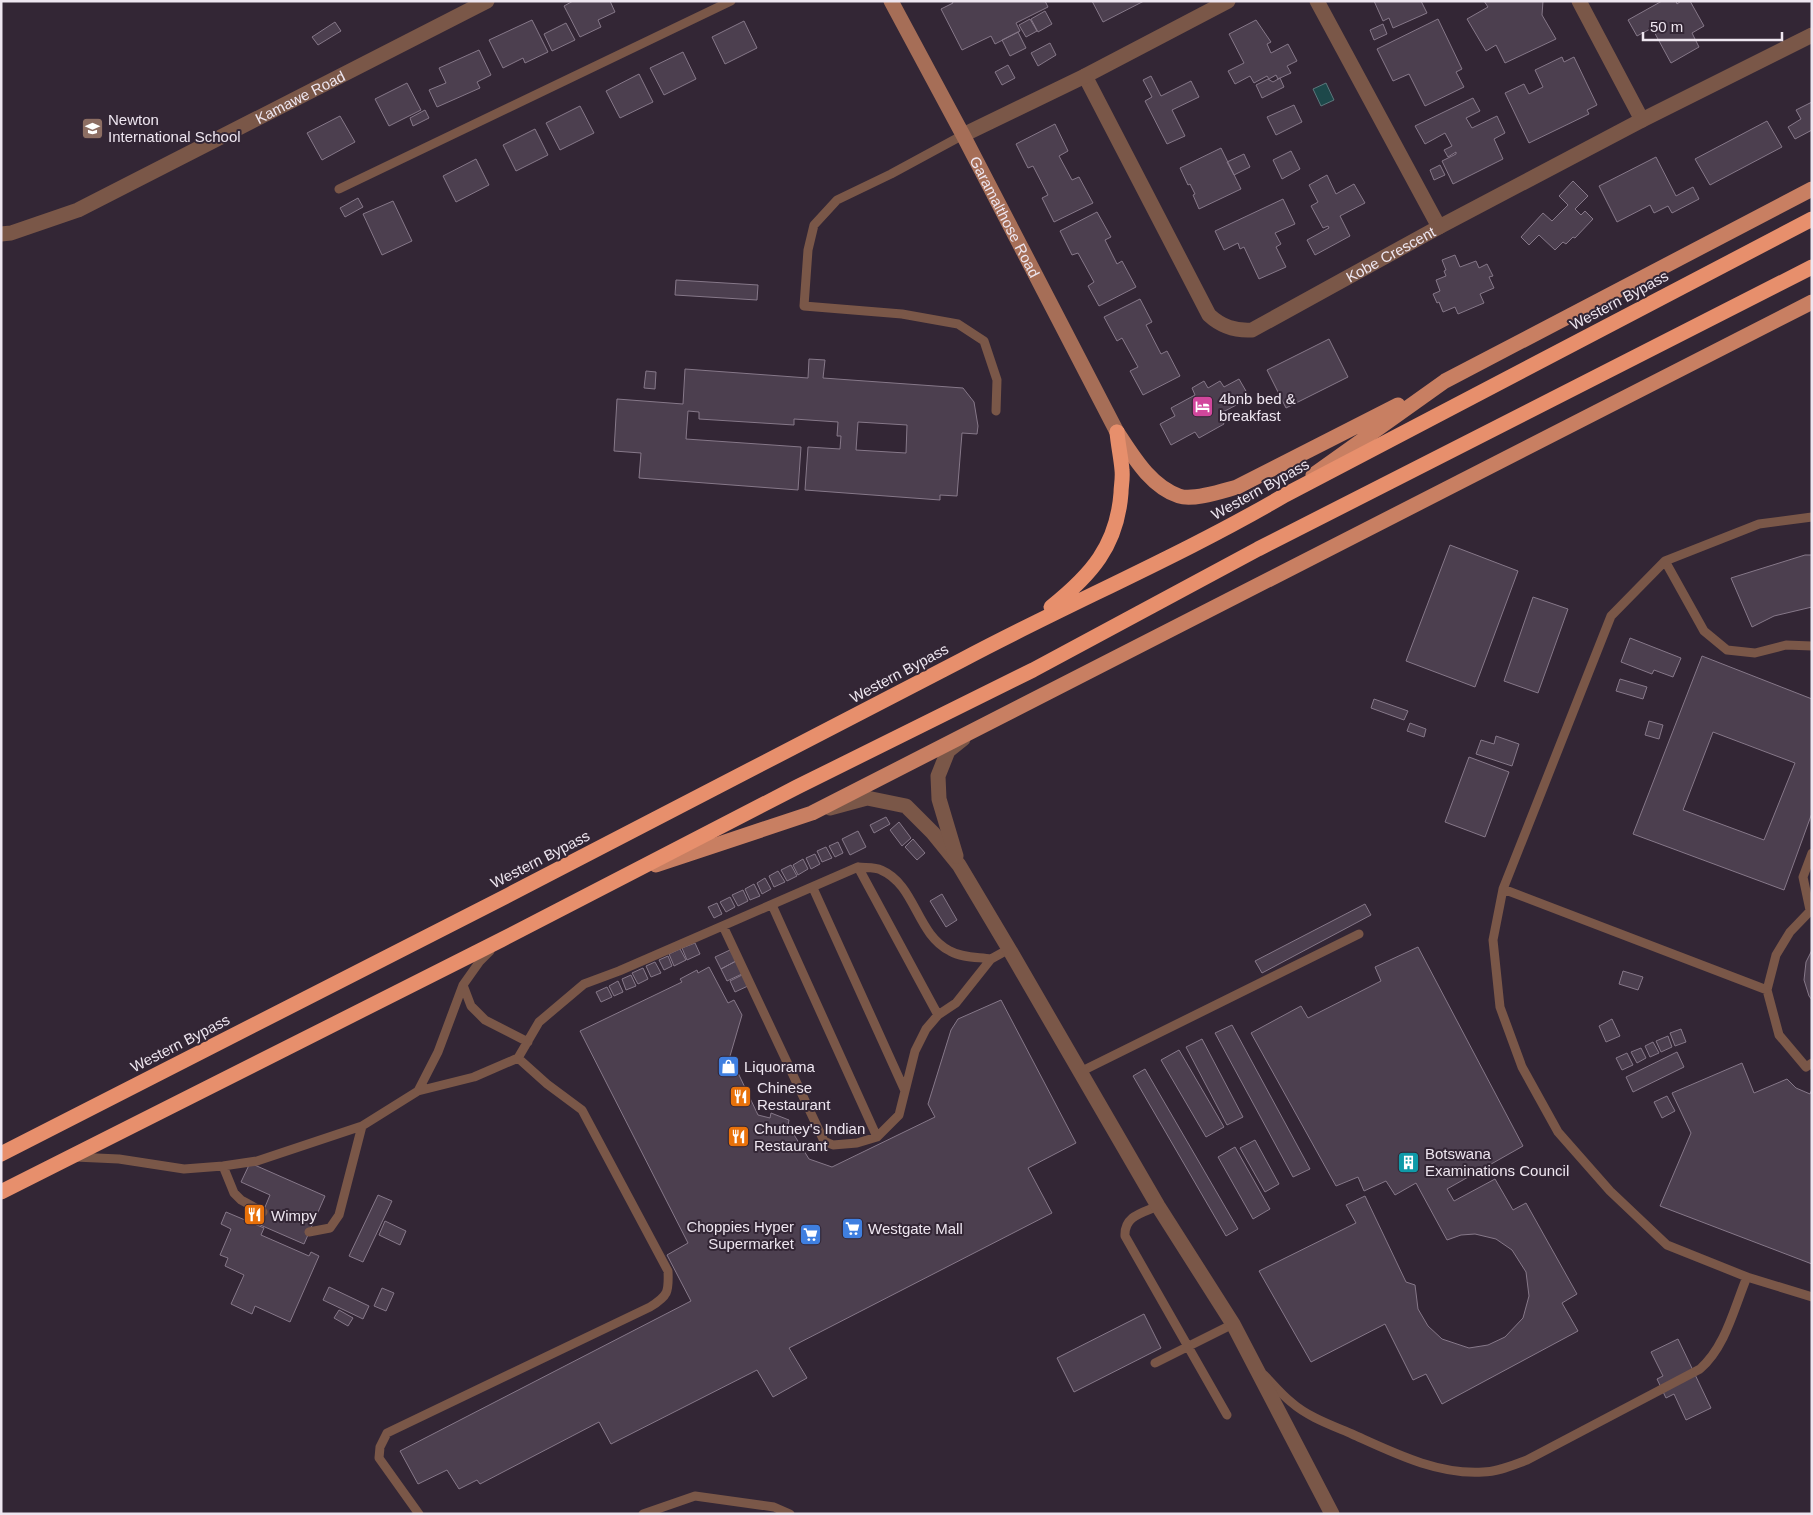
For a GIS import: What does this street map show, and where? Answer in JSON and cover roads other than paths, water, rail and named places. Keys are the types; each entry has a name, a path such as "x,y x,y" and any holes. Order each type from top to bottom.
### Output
{"highway":[{"name":"Western Bypass","path":"1,1154 399,951 1031,624 1236,524 1285,495 1812,219"},
{"path":"1,1192 501,940 797,787 1033,670 1258,549 1812,267"},
{"path":"1031,624 1071,591 1092,567 1111,538 1119,511 1122,472 1117,432"}],"main road":[{"path":"1117,432 1136,460 1156,483 1180,496 1209,495 1237,487 1812,189"},
{"path":"631,873 812,812 1812,302"},
{"path":"1285,495 1445,380"}],"street":[{"name":"Kamawe Road","path":"1,234 11,233 78,210 487,1"},
{"name":"Garamalthose Road","path":"891,1 963,135 1117,432"},
{"path":"963,135 1085,76 1198,8 1228,1"},
{"path":"1317,1 1438,227"},
{"path":"1579,1 1642,120"},
{"name":"Kobe Crescent","path":"1085,76 1209,315 1217,322 1240,331 1252,330 1438,227 1642,120 1812,35"},
{"path":"959,865 939,798 938,776 948,751 976,729"},
{"path":"812,812 867,798 906,806 933,833 959,865 1158,1206 1233,1324 1332,1514"}],"lane":[{"path":"339,189 731,1"},
{"path":"963,135 892,174 837,200 825,212 814,225 808,250 804,306 902,314 958,324 984,341 997,380 996,411"},
{"path":"1812,517 1759,524 1665,561 1611,616 1503,889 1493,940 1500,1007 1522,1067 1558,1132 1610,1191 1667,1245 1747,1277 1812,1297"},
{"path":"1665,561 1704,631 1727,650 1755,653 1786,645 1812,646"},
{"path":"1812,853 1803,877 1811,909 1790,932 1776,955 1767,990 1779,1035 1806,1067 1812,1063"},
{"path":"68,1157 119,1159 184,1169 223,1166 257,1161 362,1126 418,1091 474,1077 518,1058 539,1022 584,984 619,971 858,867 880,869 897,880 927,932 947,950 956,954 991,959"},
{"path":"858,867 938,1015"},
{"path":"813,888 904,1091"},
{"path":"1503,889 1767,990"},
{"path":"772,905 877,1137"},
{"path":"723,926 824,1141 833,1145 857,1143 877,1137 899,1115 915,1051 926,1029 938,1015 956,1003 991,959 1009,949"},
{"path":"1080,1072 1359,934"},
{"path":"418,1091 438,1052 462,984 480,960 501,940"},
{"path":"462,984 471,1006 485,1020 528,1042"},
{"path":"419,1514 379,1458 380,1447 387,1434 650,1307 663,1299 669,1288 668,1271 582,1110 547,1084 518,1058"},
{"path":"309,1232 330,1228 339,1215 362,1126"},
{"path":"223,1166 234,1193 263,1212"},
{"path":"1158,1206 1130,1218 1125,1227 1125,1236 1227,1415"},
{"path":"1253,1364 1292,1403 1320,1420 1390,1451 1436,1467 1464,1472 1484,1472 1527,1460 1700,1369 1711,1360 1719,1349 1747,1277"},
{"path":"1155,1363 1233,1324"},
{"path":"643,1514 695,1496 774,1507 790,1514"}],"place":[{"name":"Newton International School","path":"92,128"},
{"name":"4bnb bed & breakfast","path":"1203,407"},
{"name":"Liquorama","path":"728,1066"},
{"name":"Chinese Restaurant","path":"741,1096"},
{"name":"Chutney's Indian Restaurant","path":"738,1137"},
{"name":"Botswana Examinations Council","path":"1409,1162"},
{"name":"Wimpy","path":"255,1215"},
{"name":"Westgate Mall","path":"852,1228"},
{"name":"Choppies Hyper Supermarket","path":"810,1235"}]}
